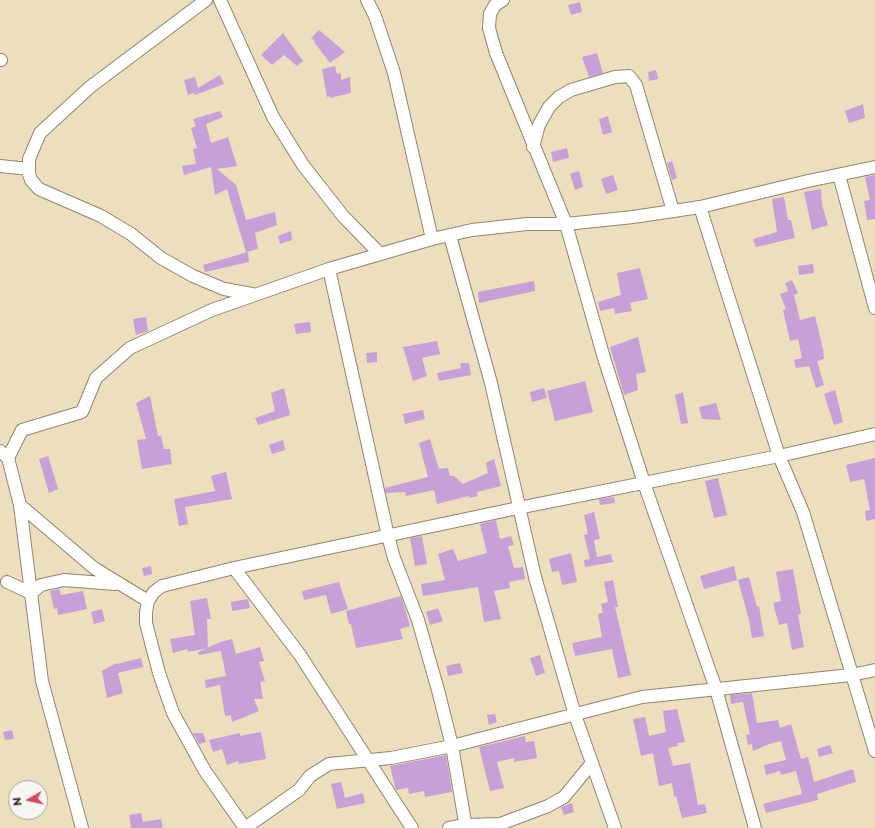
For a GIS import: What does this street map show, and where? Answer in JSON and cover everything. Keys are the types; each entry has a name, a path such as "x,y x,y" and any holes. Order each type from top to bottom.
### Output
{"street":[{"path":"206,0 90,87 40,133 32,150 29,169 31,180 39,189 101,216 131,234 161,258 193,276 224,289 253,295"},
{"path":"220,0 272,117 303,165 343,216 379,253"},
{"path":"367,0 375,16 394,73 432,239"},
{"path":"503,0 495,5 490,14 489,28 496,53 533,147 566,224 604,358 644,484 716,689 755,828"},
{"path":"533,147 539,125 550,107 559,97 571,90 615,77 629,76 636,85 673,211"},
{"path":"0,166 29,169"},
{"path":"82,828 42,681 20,505 4,454 22,430 82,412 96,378 130,348 212,310 329,268 379,253 472,230 527,224 566,224 700,207 808,180 875,167"},
{"path":"839,175 875,308"},
{"path":"700,207 779,456 803,512 851,676 875,750"},
{"path":"450,236 491,384 518,508 535,577 575,715 614,828"},
{"path":"329,268 388,536 394,558 418,620 452,746 465,827"},
{"path":"875,434 779,456 518,508 234,568 162,586 154,592 148,601 146,623 159,673 173,713 205,771 245,828 299,790 310,776 329,764 390,758 452,746 642,697 851,676 875,670"},
{"path":"20,505 94,568 148,601"},
{"path":"234,568 300,654 412,828"},
{"path":"31,593 41,585 64,580 121,585"},
{"path":"7,582 31,593"},
{"path":"449,828 500,824 548,806 564,797 592,763"}],"building":[{"path":"580,2 582,12 571,15 568,5"},
{"path":"319,30 345,52 330,63 314,42 315,41 311,38"},
{"path":"283,33 303,61 297,66 284,55 272,65 261,55"},
{"path":"597,53 603,73 589,77 582,57"},
{"path":"335,66 337,74 341,73 341,80 350,77 351,93 330,98 330,96 327,97 322,69"},
{"path":"656,70 658,79 649,81 648,72"},
{"path":"220,75 224,84 195,95 194,93 188,95 184,80 195,77 198,88"},
{"path":"863,104 865,118 849,123 845,111"},
{"path":"220,111 223,117 206,124 211,143 228,137 237,166 217,169 236,185 246,220 275,212 277,225 255,233 258,249 246,252 227,189 215,195 211,167 184,175 182,166 196,164 193,149 197,148 191,128 196,126 193,119"},
{"path":"608,116 612,132 603,135 599,119"},
{"path":"567,148 569,158 553,162 551,152"},
{"path":"672,161 677,178 672,180 667,163"},
{"path":"579,171 583,187 575,190 570,174"},
{"path":"613,175 618,190 606,194 601,179"},
{"path":"875,175 875,219 867,220 864,201 870,200 865,177"},
{"path":"821,189 822,205 828,225 812,230 804,192"},
{"path":"784,197 788,220 791,220 795,238 756,247 753,239 777,232 772,199"},
{"path":"291,231 292,240 280,244 278,236"},
{"path":"248,252 249,262 205,272 203,265"},
{"path":"813,264 814,273 799,275 798,266"},
{"path":"640,268 648,299 630,303 632,311 615,314 614,308 600,311 598,302 621,295 617,273"},
{"path":"792,280 798,293 794,295 800,320 815,316 823,349 824,359 817,361 824,385 816,388 809,366 796,368 794,360 802,358 798,339 790,341 783,310 786,309 780,294 788,291 785,283"},
{"path":"534,281 535,291 479,303 478,292"},
{"path":"146,317 148,331 136,335 133,319"},
{"path":"310,322 311,332 296,334 294,324"},
{"path":"638,337 646,372 636,374 638,390 624,395 610,347"},
{"path":"437,341 440,354 422,358 427,376 413,381 403,347"},
{"path":"377,352 377,362 367,363 366,353"},
{"path":"460,363 469,363 471,375 439,381 437,373 461,368"},
{"path":"585,381 593,412 555,421 547,391"},
{"path":"284,388 290,415 258,425 255,418 275,411 271,393"},
{"path":"544,388 547,398 532,402 530,392"},
{"path":"835,390 843,422 834,425 824,394"},
{"path":"683,392 688,423 681,424 675,395"},
{"path":"150,396 158,436 161,436 164,449 170,449 172,464 142,469 137,440 146,439 136,403"},
{"path":"716,403 721,420 702,419 699,407"},
{"path":"423,410 425,419 405,424 403,414"},
{"path":"430,439 439,469 448,468 450,476 454,476 463,484 488,473 486,463 494,459 501,486 477,492 478,496 469,498 469,496 437,504 434,490 406,496 405,492 386,493 385,488 428,477 419,443"},
{"path":"283,440 285,450 272,454 269,445"},
{"path":"48,456 58,489 49,493 39,459"},
{"path":"875,458 875,519 866,521 865,511 870,510 864,479 850,482 846,465"},
{"path":"226,472 232,499 185,507 188,524 179,526 174,499 215,491 211,476"},
{"path":"718,478 727,515 714,518 705,481"},
{"path":"614,497 615,503 600,505 599,499"},
{"path":"594,512 600,539 594,540 597,557 611,554 613,562 585,567 584,560 590,559 584,535 588,534 584,515"},
{"path":"496,520 500,539 511,536 514,545 508,546 514,568 523,567 525,579 509,582 510,588 494,591 501,619 484,622 478,587 423,596 421,584 445,580 438,554 453,549 458,561 487,553 480,524"},
{"path":"422,536 427,564 415,566 410,538"},
{"path":"571,553 577,582 562,585 559,571 552,572 549,559"},
{"path":"151,566 152,574 144,576 142,568"},
{"path":"734,566 737,580 704,589 700,576"},
{"path":"793,569 801,614 798,615 804,647 792,650 787,623 779,625 773,603 781,601 776,572"},
{"path":"749,577 757,607 759,606 764,636 752,638 749,620 738,580"},
{"path":"613,580 618,607 615,607 631,675 618,678 612,649 575,656 572,643 602,637 598,614 603,613 601,604 608,602 604,582"},
{"path":"339,582 348,609 331,614 326,595 304,600 302,591"},
{"path":"59,589 61,595 83,591 87,609 58,615 57,608 54,609 50,591"},
{"path":"401,596 410,626 400,629 403,639 356,648 351,624 349,624 346,611"},
{"path":"207,598 211,619 207,619 208,648 188,652 187,649 173,653 170,639 195,635 190,601"},
{"path":"248,599 250,608 232,611 231,602"},
{"path":"438,608 443,621 430,625 426,612"},
{"path":"102,609 105,621 94,624 91,612"},
{"path":"232,639 236,654 260,647 264,661 259,662 265,681 260,682 263,699 254,699 259,711 232,722 231,715 225,716 220,685 206,688 205,680 226,676 221,651 199,655 198,652 220,642"},
{"path":"540,655 545,673 536,676 530,658"},
{"path":"141,658 143,667 118,673 123,693 107,698 102,671 116,663"},
{"path":"460,663 463,673 448,676 446,666"},
{"path":"752,693 757,723 778,720 780,728 791,724 801,759 808,757 814,782 853,769 856,782 817,794 818,800 766,813 763,804 802,794 796,771 781,775 780,771 766,775 764,765 786,760 781,741 769,744 753,751 752,744 748,745 746,735 750,734 743,702 731,704 730,695"},
{"path":"677,709 685,742 677,743 678,746 668,748 673,766 690,763 698,805 705,804 707,813 682,818 676,796 674,797 672,783 659,786 653,753 641,756 633,719 645,717 649,736 666,732 663,711"},
{"path":"495,714 497,722 489,725 487,715"},
{"path":"12,730 14,739 5,740 3,732"},
{"path":"261,732 266,759 239,764 238,761 227,765 222,749 213,752 209,740 240,733 240,736"},
{"path":"193,733 203,733 206,742 199,744"},
{"path":"525,736 526,742 534,741 537,758 514,762 514,758 497,762 504,788 490,791 479,747"},
{"path":"830,745 833,753 819,757 817,749"},
{"path":"446,755 452,792 425,797 424,791 409,794 408,788 396,790 390,766"},
{"path":"341,782 345,798 363,793 365,803 337,809 331,784"},
{"path":"572,803 574,812 564,815 561,807"},
{"path":"141,813 143,822 161,819 163,828 131,828 129,815"}]}
